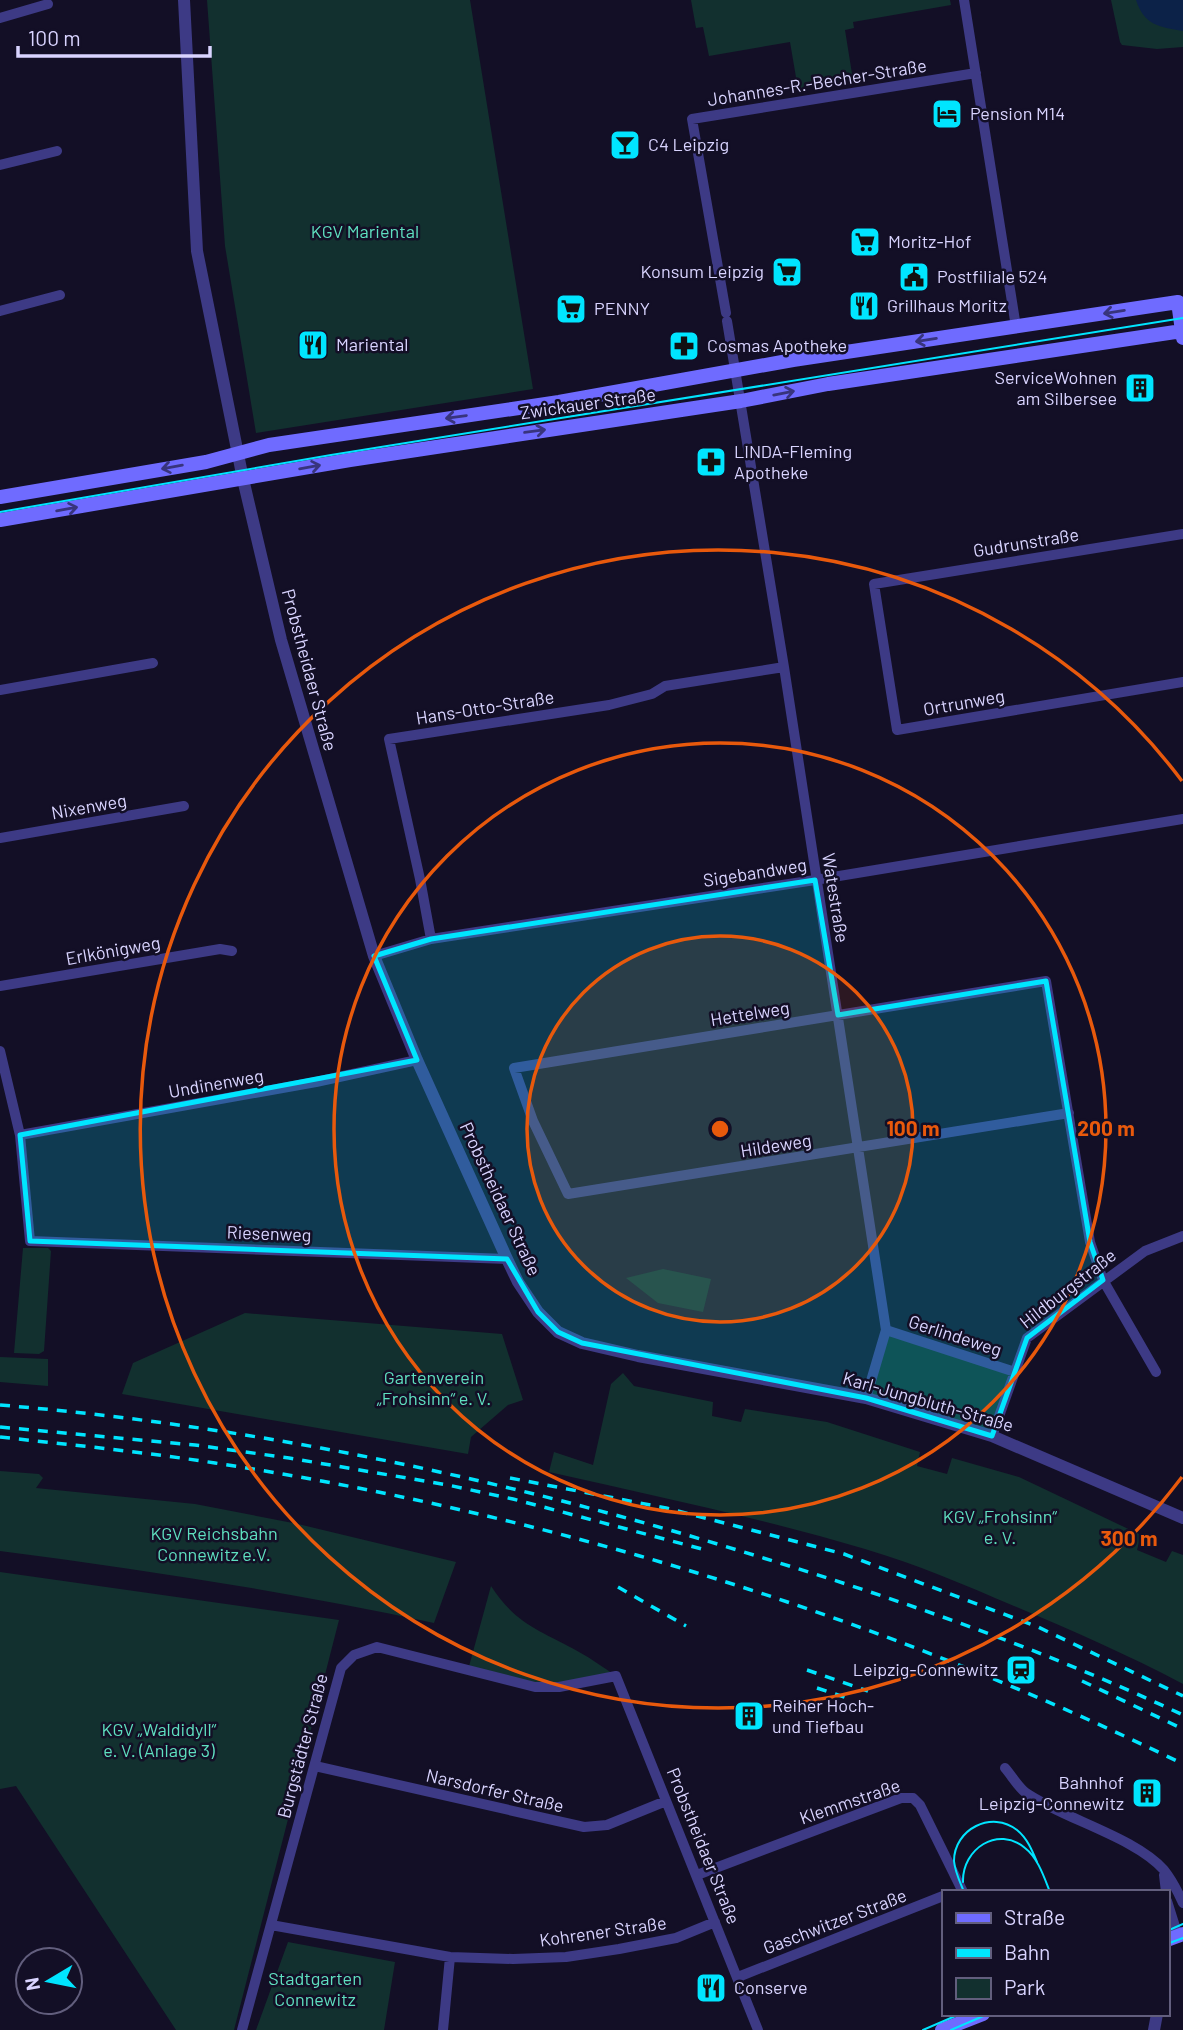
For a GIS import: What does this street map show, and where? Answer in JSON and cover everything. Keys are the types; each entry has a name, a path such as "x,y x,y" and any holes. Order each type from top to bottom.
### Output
{"main road":[{"name":"Zwickauer Straße","path":"0,497 206,461 238,452 559,402 735,370 1178,302 1182,334 828,384 741,401 526,432 0,520"},
{"path":"942,2030 978,2016"}],"street":[{"name":"Probstheidaer Straße","path":"184,0 197,251 243,479 281,640 374,957 417,1060 507,1259 518,1282 538,1312"},
{"path":"964,0 1016,327"},
{"path":"0,18 48,4"},
{"name":"Johannes-R.-Becher-Straße","path":"741,401 692,120 976,74"},
{"path":"0,165 57,151"},
{"path":"0,312 60,295"},
{"name":"Watestraße","path":"741,401 886,1329 866,1398"},
{"name":"Gudrunstraße","path":"874,584 1183,534"},
{"name":"Ortrunweg","path":"874,584 897,730 1183,682"},
{"path":"0,690 153,663"},
{"name":"Hans-Otto-Straße","path":"430,939 420,879 389,739 609,705 652,694 665,686 784,667"},
{"name":"Nixenweg","path":"0,838 184,806"},
{"name":"Sigebandweg","path":"374,957 430,939 815,880 1183,819"},
{"name":"Erlkönigweg","path":"0,986 220,949 232,951"},
{"name":"Hettelweg","path":"533,1121 513,1068 1046,981 1069,1113"},
{"path":"0,1051 20,1135"},
{"name":"Undinenweg","path":"20,1135 316,1082 417,1060"},
{"path":"1069,1113 1090,1242 1103,1280 1156,1372"},
{"name":"Hildeweg","path":"533,1121 568,1194 1069,1113"},
{"name":"Riesenweg","path":"20,1135 30,1241 507,1259"},
{"name":"Hildburgstraße","path":"992,1436 1027,1338 1145,1251 1183,1236"},
{"name":"Karl-Jungbluth-Straße","path":"538,1312 558,1332 582,1343 638,1356 866,1398 992,1436 1183,1518"},
{"name":"Gerlindeweg","path":"886,1329 1015,1372"},
{"name":"Burgstädter Straße","path":"242,2030 341,1668 354,1655 377,1647 535,1687 559,1687 616,1676"},
{"name":"Probstheidaer Straße","path":"616,1676 758,2030"},
{"name":"Narsdorfer Straße","path":"315,1766 584,1827 607,1825 666,1801"},
{"path":"1006,1768 1024,1791 1130,1846 1164,1871 1183,1903"},
{"name":"Klemmstraße","path":"697,1875 901,1798 913,1798 920,1805 960,1890"},
{"path":"1164,1871 1166,1890"},
{"name":"Gaschwitzer Straße","path":"738,1977 942,1896"},
{"path":"1169,1909 1176,1937"},
{"name":"Kohrener Straße","path":"271,1925 450,1957 513,1959 566,1957 676,1938 715,1922"},
{"path":"443,2030 450,1957"}],"highlighted area":[{"path":"815,880 838,1015 1046,981 1090,1242 1103,1280 1027,1338 992,1436 866,1398 582,1343 558,1332 538,1312 507,1259 30,1241 20,1135 417,1060 374,956 431,939"}],"green space":[{"name":"KGV Mariental","path":"207,0 470,0 533,389 256,433 225,246"},
{"path":"691,0 950,0 951,5 853,22 854,28 845,30 853,80 798,89 790,42 709,56 703,27 696,28"},
{"path":"1111,0 1183,0 1183,47 1157,49 1122,45"},
{"path":"23,1248 48,1248 51,1251 44,1351 39,1354 14,1353"},
{"path":"663,1269 711,1279 703,1312 658,1303 626,1278"},
{"name":"Gartenverein „Frohsinn“ e. V.","path":"245,1313 502,1334 523,1400 508,1405 471,1437 468,1454 122,1394 133,1363"},
{"path":"886,1330 1015,1372 992,1436 866,1398"},
{"path":"0,1357 48,1359 48,1386 0,1382"},
{"name":"KGV „Frohsinn“ e. V.","path":"623,1373 634,1386 713,1402 712,1416 741,1422 745,1409 827,1422 920,1452 917,1466 947,1474 952,1458 1019,1477 1141,1535 1137,1550 1166,1562 1172,1551 1183,1555 1183,1684 1057,1624 940,1575 884,1555 747,1517 549,1472 554,1452 593,1465 611,1384"},
{"name":"KGV Reichsbahn Connewitz e.V.","path":"0,1471 39,1474 43,1478 36,1488 195,1504 298,1524 456,1562 434,1623 218,1582 0,1551"},
{"name":"KGV „Waldidyll“ e. V. (Anlage 3)","path":"0,1572 339,1620 234,2030 176,2030 16,1786 0,1789"},
{"path":"491,1586 520,1619 616,1676 559,1687 468,1670"},
{"name":"Stadtgarten Connewitz","path":"288,1942 395,1962 384,2030 256,2030"}],"water":[{"path":"1136,0 1183,0 1183,31 1148,20"}],"tram line":[{"path":"0,512 331,455 1183,318"},
{"path":"963,1890 954,1861 956,1850 960,1840 976,1826 997,1822 1007,1824 1026,1840 1037,1862"},
{"path":"963,1882 964,1870 975,1851 993,1840 1004,1839 1015,1842 1030,1852 1049,1890"},
{"path":"1169,1930 1183,1924"},
{"path":"1169,1943 1183,1938"},
{"path":"923,2030 955,2016"},
{"path":"951,2030 983,2016"}],"railway":[{"path":"0,1405 98,1415 294,1443 583,1506 878,1594 1032,1650 1183,1715"},
{"path":"0,1427 195,1445 448,1485 513,1499 702,1549"},
{"path":"0,1437 188,1459 340,1485 465,1511 588,1542 711,1577 832,1617 951,1662 1068,1711 1183,1764"},
{"path":"510,1478 666,1508 844,1554 1038,1627 1183,1696"},
{"path":"618,1587 686,1626"},
{"path":"807,1670 868,1691"},
{"path":"1082,1681 1183,1729"},
{"path":"817,1688 847,1698"}],"place":[{"name":"Pension M14","path":"947,114"},
{"name":"C4 Leipzig","path":"625,145"},
{"name":"Moritz-Hof","path":"865,242"},
{"name":"Konsum Leipzig","path":"787,272"},
{"name":"Postfiliale 524","path":"914,277"},
{"name":"Grillhaus Moritz","path":"864,306"},
{"name":"PENNY","path":"571,309"},
{"name":"Mariental","path":"313,345"},
{"name":"Cosmas Apotheke","path":"684,346"},
{"name":"ServiceWohnen am Silbersee","path":"1140,388"},
{"name":"LINDA-Fleming Apotheke","path":"711,462"},
{"name":"Leipzig-Connewitz","path":"1021,1670"},
{"name":"Reiher Hoch- und Tiefbau","path":"749,1716"},
{"name":"Bahnhof Leipzig-Connewitz","path":"1147,1793"},
{"name":"Conserve","path":"711,1988"}]}
